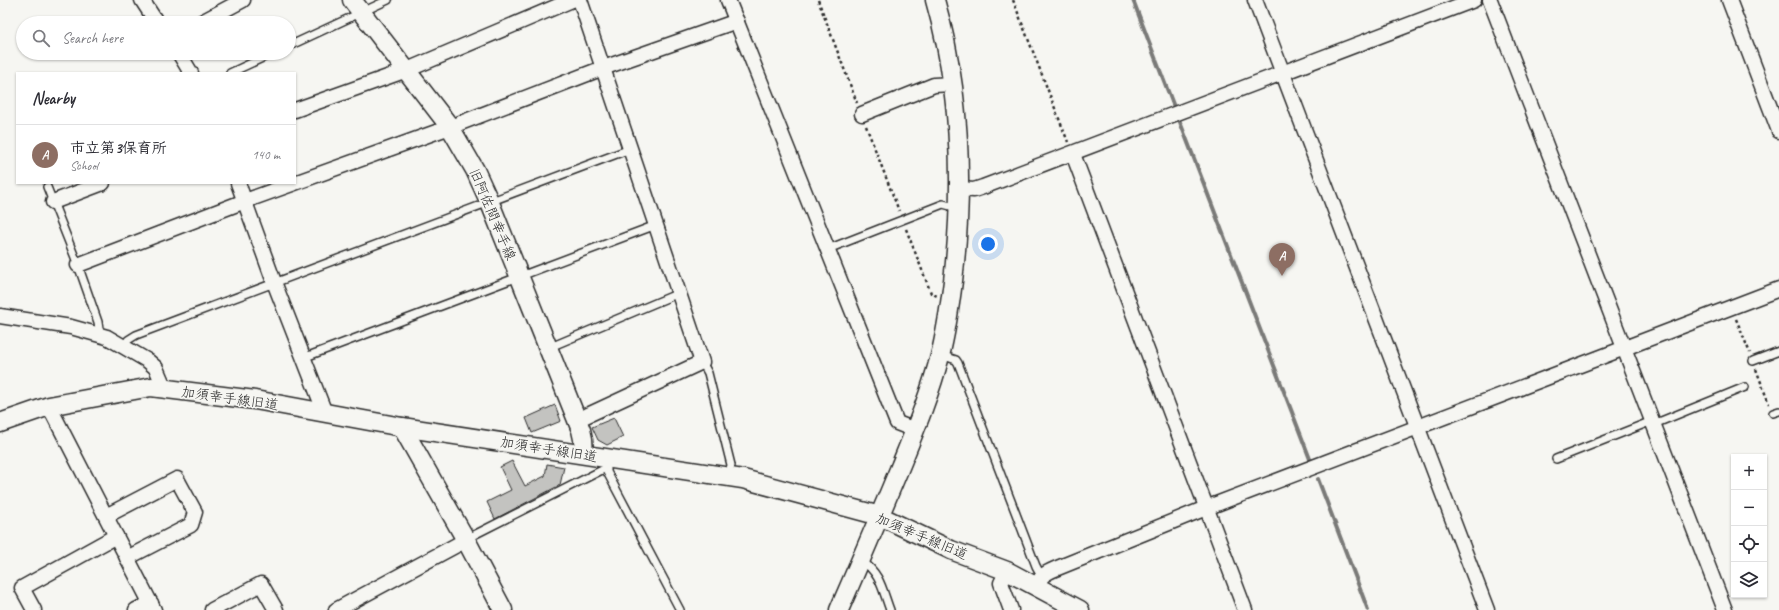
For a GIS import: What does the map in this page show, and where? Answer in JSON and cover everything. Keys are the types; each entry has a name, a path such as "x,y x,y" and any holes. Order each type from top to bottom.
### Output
{"street":[{"path":"142,0 152,16"},
{"path":"213,16 243,0"},
{"path":"296,110 407,70 572,0"},
{"path":"576,420 702,362 580,0"},
{"path":"728,0 896,423 915,430"},
{"path":"839,610 880,516 915,430 940,355 950,301 957,245 960,188 957,131 952,84 942,23 935,0"},
{"path":"1255,0 1488,610"},
{"path":"960,188 974,190 983,187 1474,0"},
{"path":"1490,0 1725,610"},
{"path":"1729,0 1779,131"},
{"name":"旧阿佐間幸手線","path":"356,6 450,127 475,170 490,203 576,420 583,439 584,454"},
{"path":"296,183 450,127 603,68 737,21"},
{"path":"183,60 190,72"},
{"path":"862,114 934,85 952,84"},
{"path":"1073,154 1206,508 1246,610"},
{"path":"53,202 100,184"},
{"path":"238,184 274,282 325,413"},
{"path":"78,265 292,184"},
{"path":"1040,582 1055,569 1206,508 1419,428 1779,289"},
{"path":"0,316 97,333 148,360 156,368 165,389"},
{"name":"加須幸手線旧道","path":"0,423 49,406 151,387 255,400 402,427 584,454 606,463 728,477 784,490 880,516 952,550 1040,582 1080,610"},
{"path":"49,406 152,606 136,610"},
{"path":"402,427 466,540 503,610"},
{"path":"106,516 177,479 195,512 191,525 127,558"},
{"path":"34,610 22,588 116,536"},
{"path":"336,610 466,540"},
{"path":"1007,571 1001,583 1011,610"},
{"path":"212,610 261,584 276,610"}],"lane":[{"path":"296,42 356,6 388,0"},
{"path":"232,72 258,60"},
{"path":"124,346 128,340 136,335 274,282 490,203 630,148"},
{"path":"47,187 78,265 98,322 99,329 97,333"},
{"path":"828,249 944,204 959,208"},
{"path":"303,358 519,278 656,225"},
{"path":"548,348 680,293"},
{"path":"1753,361 1779,351"},
{"path":"940,355 956,360 958,363 1036,566 1040,582"},
{"path":"702,362 708,373 731,465 728,477"},
{"path":"1556,459 1745,387"},
{"path":"466,540 606,463 680,610"},
{"path":"861,560 872,568 876,574 890,610"}],"path":[{"path":"818,0 931,293 950,301"},
{"path":"1013,0 1073,154"}],"building":[{"path":"555,405 561,421 532,433 526,418"},
{"path":"614,418 623,437 607,445 598,440 592,427"},
{"path":"512,461 525,486 545,476 547,464 564,467 560,485 495,519 487,502 511,490 500,467"}],"waterway":[{"path":"1133,0 1174,107"},
{"path":"1180,122 1310,459"},
{"path":"1318,479 1368,610"}],"place":[{"name":"市立第3保育所","path":"1282,276"}]}
